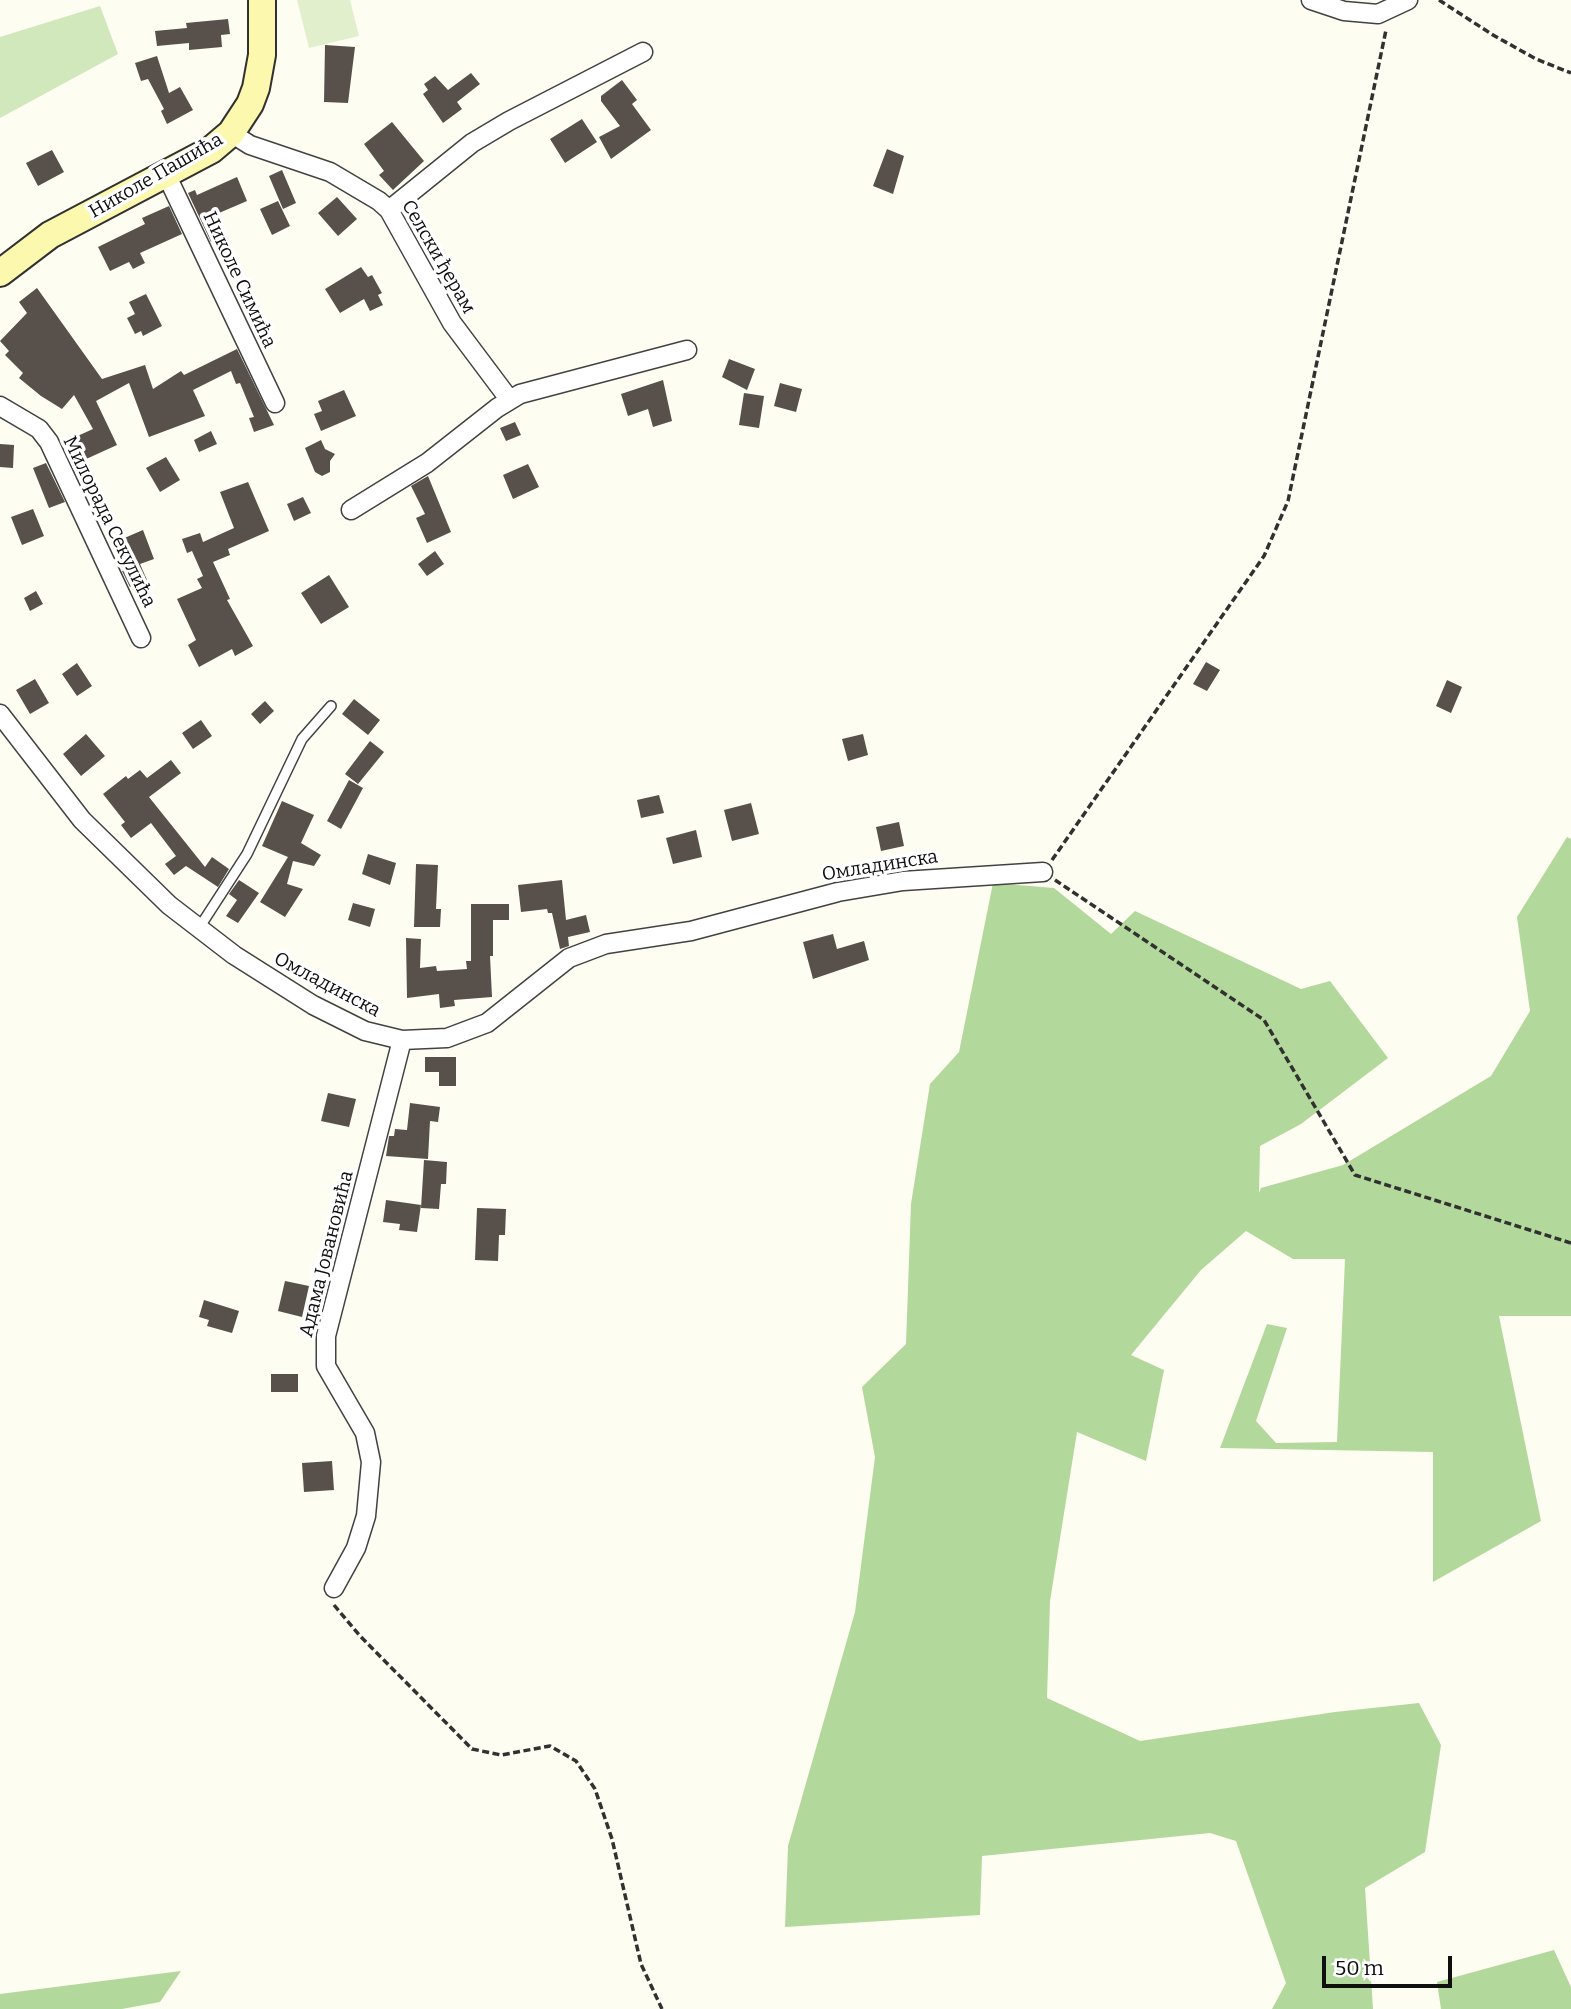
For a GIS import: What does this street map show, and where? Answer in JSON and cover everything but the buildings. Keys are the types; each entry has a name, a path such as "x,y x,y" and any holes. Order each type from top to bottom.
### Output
{"street":[{"name":"Николе Пашића","path":"0,273 50,234 211,149 230,133 250,104 256,89 262,55 262,0"},
{"path":"1311,0 1359,13 1390,10 1408,0"},
{"path":"389,210 481,138 643,52"},
{"name":"Селски ђерам","path":"230,133 250,145 330,172 389,210 452,323 509,399"},
{"name":"Николе Симића","path":"166,174 275,403"},
{"path":"351,510 427,463 509,399 533,390 687,350"},
{"name":"Милорада Секулића","path":"0,406 39,429 49,442 141,638"},
{"name":"Омладинска","path":"0,714 82,820 169,905 272,981 313,1006 365,1031 402,1041 447,1038 487,1023 569,958 606,944 691,931 838,892 903,881 1043,872"},
{"name":"Адама Јовановића","path":"334,1588 356,1548 366,1516 371,1462 365,1433 326,1366 326,1336 402,1041"}],"lane":[{"path":"199,928 247,854 302,738 331,706"}],"path":[{"path":"1439,0 1536,59 1571,73"},
{"path":"1390,10 1288,501 1265,556 1043,872 1265,1020 1355,1175 1571,1243"},
{"path":"334,1588 330,1597 344,1619 472,1749 501,1755 550,1746 563,1750 588,1775 611,1839 641,1964 662,2009"}],"green space":[{"path":"297,0 350,0 359,36 309,48"},
{"path":"100,6 118,54 0,118 0,37"},
{"path":"1567,837 1571,839 1571,1316 1499,1316 1541,1521 1433,1582 1433,1452 1220,1448 1267,1324 1287,1328 1256,1421 1276,1443 1337,1442 1345,1259 1293,1259 1246,1231 1201,1270 1131,1355 1164,1370 1146,1461 1077,1432 1050,1601 1047,1698 1140,1741 1335,1712 1419,1703 1441,1745 1425,1852 1365,1888 1373,2009 1272,2009 1286,1983 1236,1841 1210,1833 982,1856 980,1915 785,1927 788,1846 855,1612 875,1457 862,1387 906,1344 911,1204 930,1084 959,1052 993,883 1054,888 1111,934 1135,911 1301,989 1330,981 1388,1058 1301,1124 1260,1146 1259,1193 1261,1188 1343,1165 1491,1076 1530,1011 1517,917"},
{"path":"1554,1950 1571,1987 1571,2009 1441,2009 1437,1982"},
{"path":"181,1971 160,2002 122,2009 0,2009 0,1994"}]}
